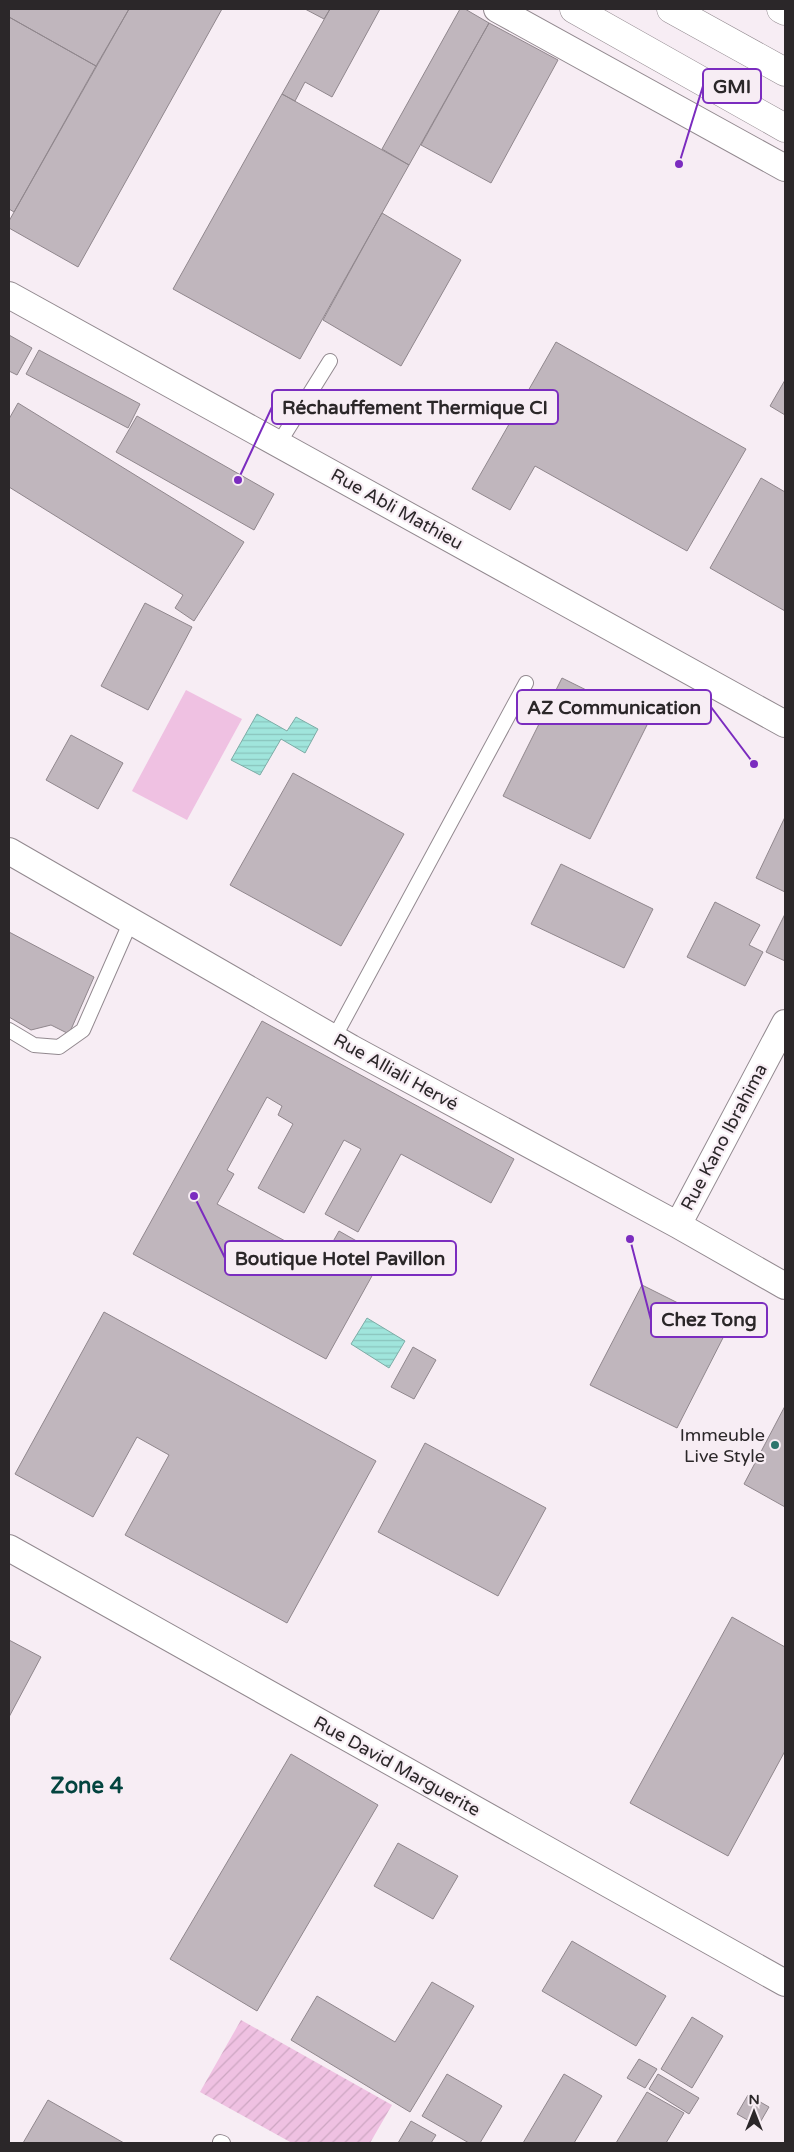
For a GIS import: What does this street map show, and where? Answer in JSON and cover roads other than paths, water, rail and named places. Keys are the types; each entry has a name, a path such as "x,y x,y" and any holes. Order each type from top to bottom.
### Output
{"highway":[{"path":"574,9 785,128"},
{"path":"671,9 785,72"},
{"path":"781,9 785,11"}],"street":[{"path":"498,9 785,168"},
{"name":"Rue Abli Mathieu","path":"9,295 785,724"},
{"name":"Rue Alliali Hervé","path":"9,851 334,1038 678,1225 785,1286"},
{"name":"Rue Kano Ibrahima","path":"678,1225 785,1023"},
{"name":"Rue David Marguerite","path":"9,1548 785,1983"}],"lane":[{"path":"279,443 330,361"},
{"path":"334,1038 526,683"},
{"path":"9,1030 34,1045 59,1047 82,1030 131,921"}],"place":[{"name":"GMI","path":"679,164"},
{"name":"Réchauffement Thermique CI","path":"238,480"},
{"name":"AZ Communication","path":"754,764"},
{"name":"Boutique Hotel Pavillon","path":"194,1196"},
{"name":"Chez Tong","path":"630,1239"},
{"name":"Immeuble Live Style","path":"775,1445"}],"district":[{"name":"Zone 4","path":"87,1785"}]}
